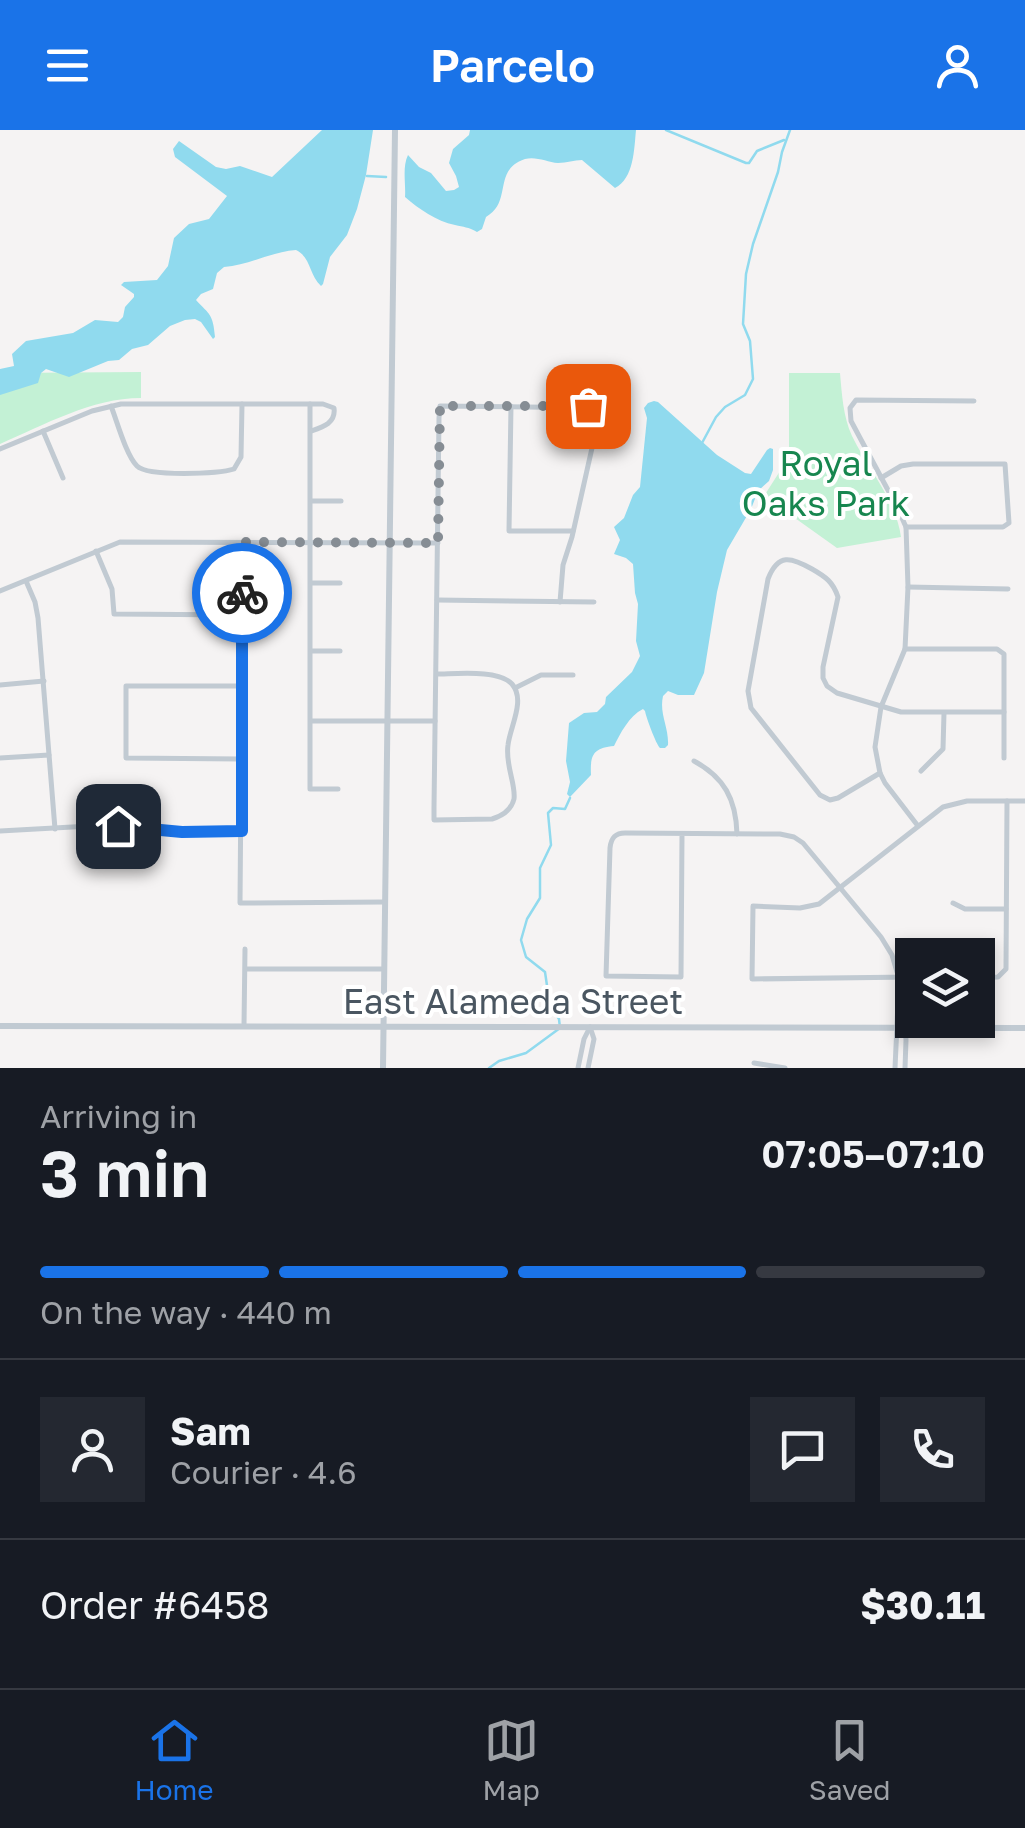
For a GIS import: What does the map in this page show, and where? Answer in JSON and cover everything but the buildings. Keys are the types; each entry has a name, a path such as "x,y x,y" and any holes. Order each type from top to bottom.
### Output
{"street":[{"path":"382,1068 394,130"},
{"path":"918,826 885,783 875,747 881,707 905,649 906,526 851,421 850,408 856,400 974,401"},
{"path":"0,449 92,411 129,404 329,404 335,410 329,423 311,431"},
{"path":"111,406 132,459 141,469 226,472 237,466 241,458 242,404"},
{"path":"310,404 310,790 338,789"},
{"path":"436,674 494,675 508,680 515,688 518,704 507,758 514,795 510,809 496,819 434,820 435,721 440,406 601,408 563,566 560,602"},
{"path":"511,406 509,530 573,531"},
{"path":"42,431 63,478"},
{"path":"881,478 900,466 913,464 1005,464 1008,523 1003,527 906,526"},
{"path":"311,501 341,501"},
{"path":"0,591 127,542 438,543"},
{"path":"243,542 240,903 384,902"},
{"path":"96,551 112,589 114,614 242,614"},
{"path":"880,773 838,798 830,800 820,795 751,708 748,690 768,579 779,562 795,560 830,580 835,588 838,598 823,667 827,686 901,712 1004,712"},
{"path":"26,580 37,610 56,828"},
{"path":"311,583 340,583"},
{"path":"908,587 1008,589"},
{"path":"437,600 594,602"},
{"path":"905,649 997,650 1004,654 1004,758"},
{"path":"311,651 340,650"},
{"path":"515,688 541,675 573,674"},
{"path":"0,685 44,681"},
{"path":"242,686 126,686 126,758 242,759"},
{"path":"921,771 943,749 944,713"},
{"path":"310,721 435,721"},
{"path":"0,758 50,756"},
{"path":"694,761 709,769 733,800 737,834"},
{"path":"995,978 1006,969 1007,800"},
{"path":"895,978 752,979 753,906 806,908 819,904 943,808 960,802 1025,800"},
{"path":"0,831 108,825 182,832 242,831"},
{"path":"682,834 681,977 606,976 610,848 611,840 620,833 780,834 794,837 815,856 889,948 895,962"},
{"path":"953,903 965,909 1006,909"},
{"path":"244,949 244,1027"},
{"path":"246,968 384,969"},
{"path":"1003,974 1011,981"},
{"name":"East Alameda Street","path":"0,1026 895,1026"},
{"path":"578,1068 590,1027"},
{"path":"588,1068 594,1039 590,1027"},
{"name":"East Alameda Street","path":"995,1028 1025,1028"},
{"path":"895,1068 896,1038"},
{"path":"905,1038 905,1068"},
{"path":"754,1063 785,1068"}],"green space":[{"path":"141,372 141,398 86,408 0,444 0,373"},
{"name":"Royal Oaks Park","path":"789,373 840,373 849,428 888,497 901,537 837,548 764,496 789,457"}],"water":[{"path":"322,130 373,130 357,209 347,235 330,257 321,286 305,257 296,250 224,267 217,273 213,289 196,300 212,319 213,339 201,322 185,320 119,360 69,377 46,369 38,383 0,395 0,369 14,366 12,354 26,341 73,333 95,320 118,322 134,297 121,285 157,280 168,266 174,238 189,224 209,219 227,196 175,157 173,149 179,141 216,167 240,166 272,177"},
{"path":"470,130 636,130 629,171 615,188 582,160 558,163 525,159 509,171 499,203 477,232 435,218 405,197 408,155 446,191 459,187 449,163 453,149"},
{"path":"654,401 717,455 745,473 751,474 767,450 773,449 773,470 727,550 704,673 694,695 668,691 663,696 668,745 658,746 643,709 629,721 614,746 594,754 591,775 570,797 566,761 569,723 584,713 597,712 606,697 632,672 640,656 633,564 614,554 620,540 614,527 624,518 640,487 647,418 644,408"}],"waterway":[{"path":"666,130 746,163 757,151 784,140"},
{"path":"702,443 716,417 745,395 753,379 750,341 743,324 746,274 790,130"},
{"path":"367,176 386,177"},
{"path":"489,1068 526,1053 560,1028 550,1006 545,972 526,957 521,940 527,919 540,898 540,868 551,845 548,813 553,808 565,809 570,798"}],"way so far":[{"path":"242,593 243,542 438,543 440,406 588,406"}],"route":[{"path":"118,826 182,832 242,831 242,593"}]}
